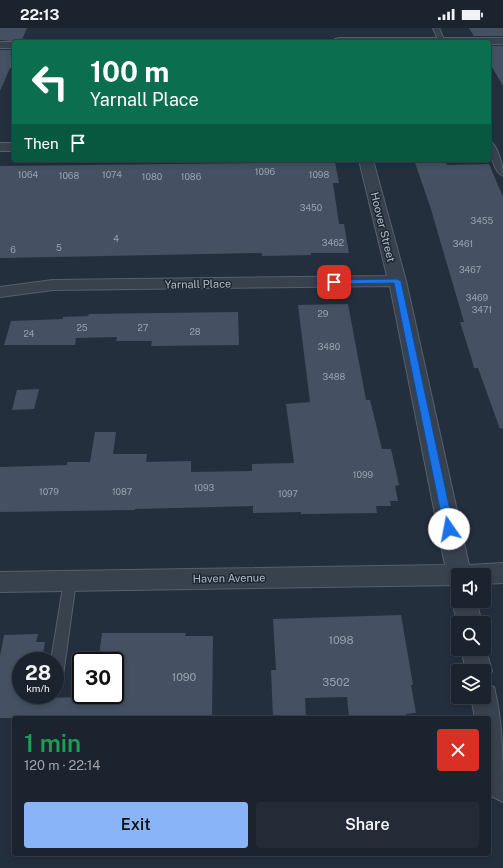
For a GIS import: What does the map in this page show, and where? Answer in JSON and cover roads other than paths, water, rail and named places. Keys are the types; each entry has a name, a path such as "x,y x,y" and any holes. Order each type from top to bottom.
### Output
{"street":[{"path":"336,28 339,40"},
{"path":"491,42 503,42"},
{"path":"0,45 12,44"},
{"path":"0,147 12,147"},
{"name":"Hoover Street","path":"367,162 397,281 457,568"},
{"name":"Yarnall Place","path":"0,292 53,285 397,281"},
{"path":"491,574 503,573"},
{"name":"Haven Avenue","path":"0,582 451,575"},
{"path":"486,704 488,716"},
{"path":"491,729 503,787"}],"lane":[{"path":"436,28 441,40"},
{"path":"491,147 503,174"},
{"path":"60,652 70,581"}]}
